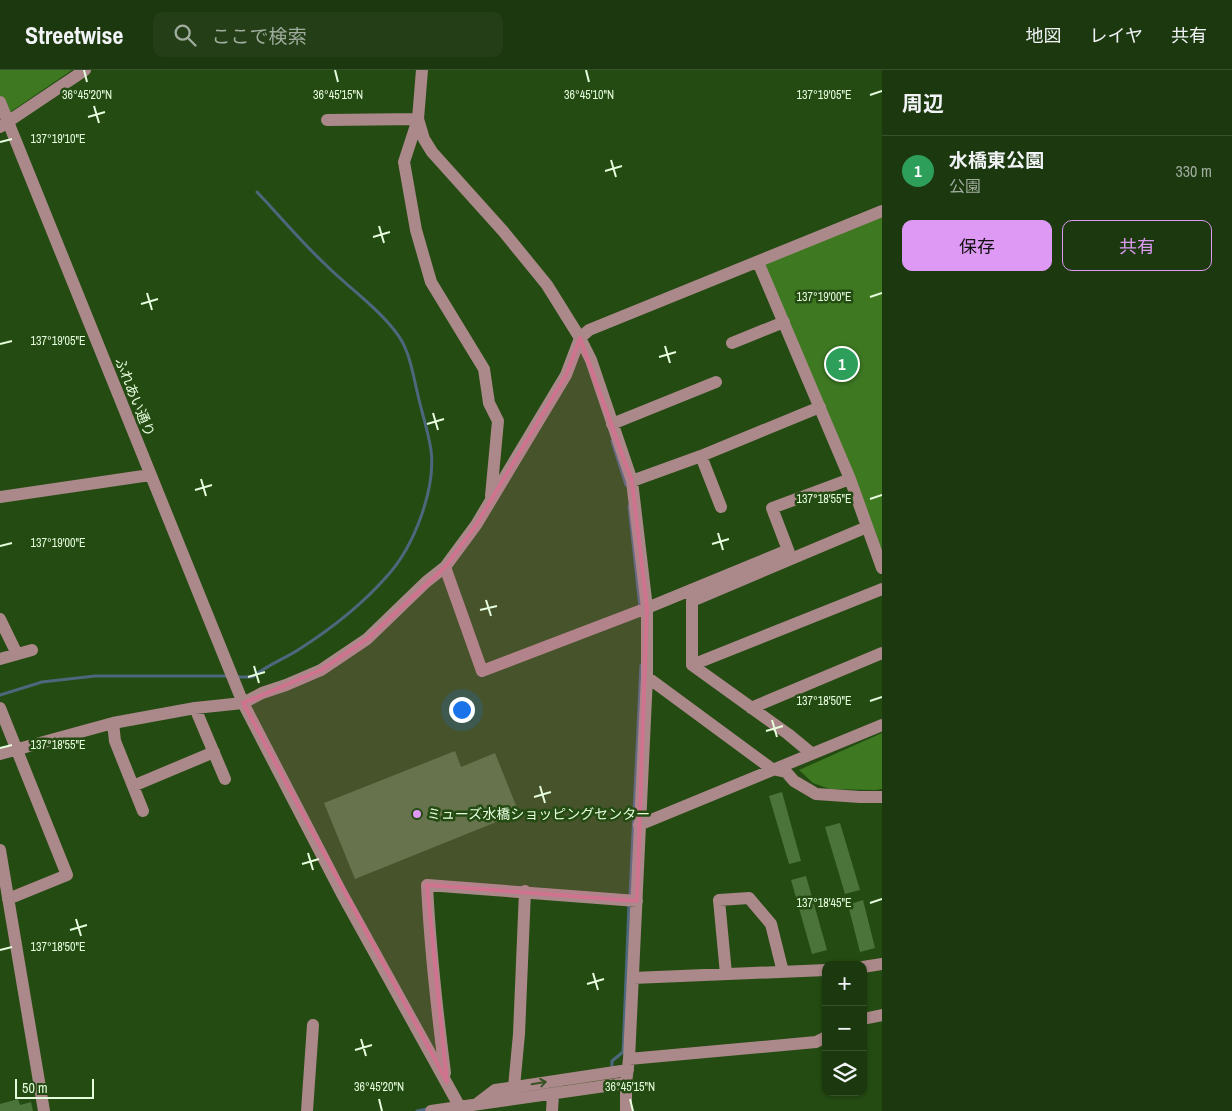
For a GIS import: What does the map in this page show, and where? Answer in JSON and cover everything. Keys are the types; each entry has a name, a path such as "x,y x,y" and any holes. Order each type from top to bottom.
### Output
{"street":[{"path":"4,121 84,70"},
{"path":"422,70 418,119 404,162 416,230 431,282 484,368 489,403 498,421 490,501"},
{"name":"ふれあい通り","path":"0,102 4,121 243,703 341,892 461,1110"},
{"path":"327,120 418,119"},
{"path":"418,119 424,138 432,152 503,231 547,285 580,338 591,360 632,481 648,608 647,677 626,1111"},
{"path":"0,754 16,748 113,723 195,708 243,703 262,693 321,670 367,639 426,582 445,567 476,525 566,375 580,338 589,330 882,212"},
{"path":"758,262 850,480 882,568"},
{"path":"732,343 784,322"},
{"path":"612,424 716,382"},
{"path":"632,481 701,456 820,407"},
{"path":"701,456 721,507"},
{"path":"0,497 150,475"},
{"path":"789,555 772,508 850,480"},
{"path":"445,567 482,671 867,527"},
{"path":"692,665 692,601 789,555"},
{"path":"692,665 882,590"},
{"path":"0,619 17,654"},
{"path":"0,659 32,650"},
{"path":"751,708 882,654"},
{"path":"692,665 788,734 811,753"},
{"path":"647,677 772,769 786,772 794,781 816,794 882,797"},
{"path":"0,708 67,875 8,899"},
{"path":"195,708 225,779"},
{"path":"113,723 115,741 142,811"},
{"path":"639,824 882,725"},
{"path":"133,786 214,752"},
{"path":"0,850 44,1111"},
{"path":"447,1082 435,992 426,885 637,901"},
{"path":"516,1099 525,892"},
{"path":"726,974 719,900 749,898 771,924 783,972"},
{"path":"867,966 882,964"},
{"path":"633,978 822,970"},
{"path":"867,1018 882,1015"},
{"path":"307,1111 314,1025"},
{"path":"516,1099 628,1064 816,1042 822,1039"},
{"path":"431,1111 461,1110 478,1103 626,1083"},
{"path":"552,1111 553,1094"}],"highlighted area":[{"path":"580,338 632,481 647,608 637,901 427,885 447,1082 243,703 321,670 367,639 445,567 476,525 566,375"}],"green space":[{"path":"0,70 72,70 0,119"},
{"path":"882,213 882,551 758,262"},
{"path":"882,733 882,789 830,789 813,783 799,770"}],"building":[{"path":"455,751 461,767 495,753 519,813 355,879 324,803"},
{"path":"782,792 801,861 789,864 769,796"},
{"path":"840,823 860,890 845,894 825,827"},
{"path":"806,876 827,950 812,954 791,880"},
{"path":"863,900 875,948 860,952 848,905"},
{"path":"18,1099 20,1105 31,1102 33,1111 0,1111 0,1104"}],"waterway":[{"path":"236,677 253,677 263,669 298,650 346,616 378,586 398,563 414,533 426,499 432,465 430,443 412,367 400,338 388,322 335,274 257,192"},
{"path":"612,441 626,485"},
{"path":"629,506 640,607"},
{"path":"630,896 641,665"},
{"path":"0,695 42,682 95,676 230,676"},
{"path":"612,1069 612,1061 623,1052 629,903"},
{"path":"417,1111 427,1109"}],"place":[{"name":"水橋東公園","path":"842,364"},
{"name":"ミューズ水橋ショッピングセンター","path":"417,814"}]}
